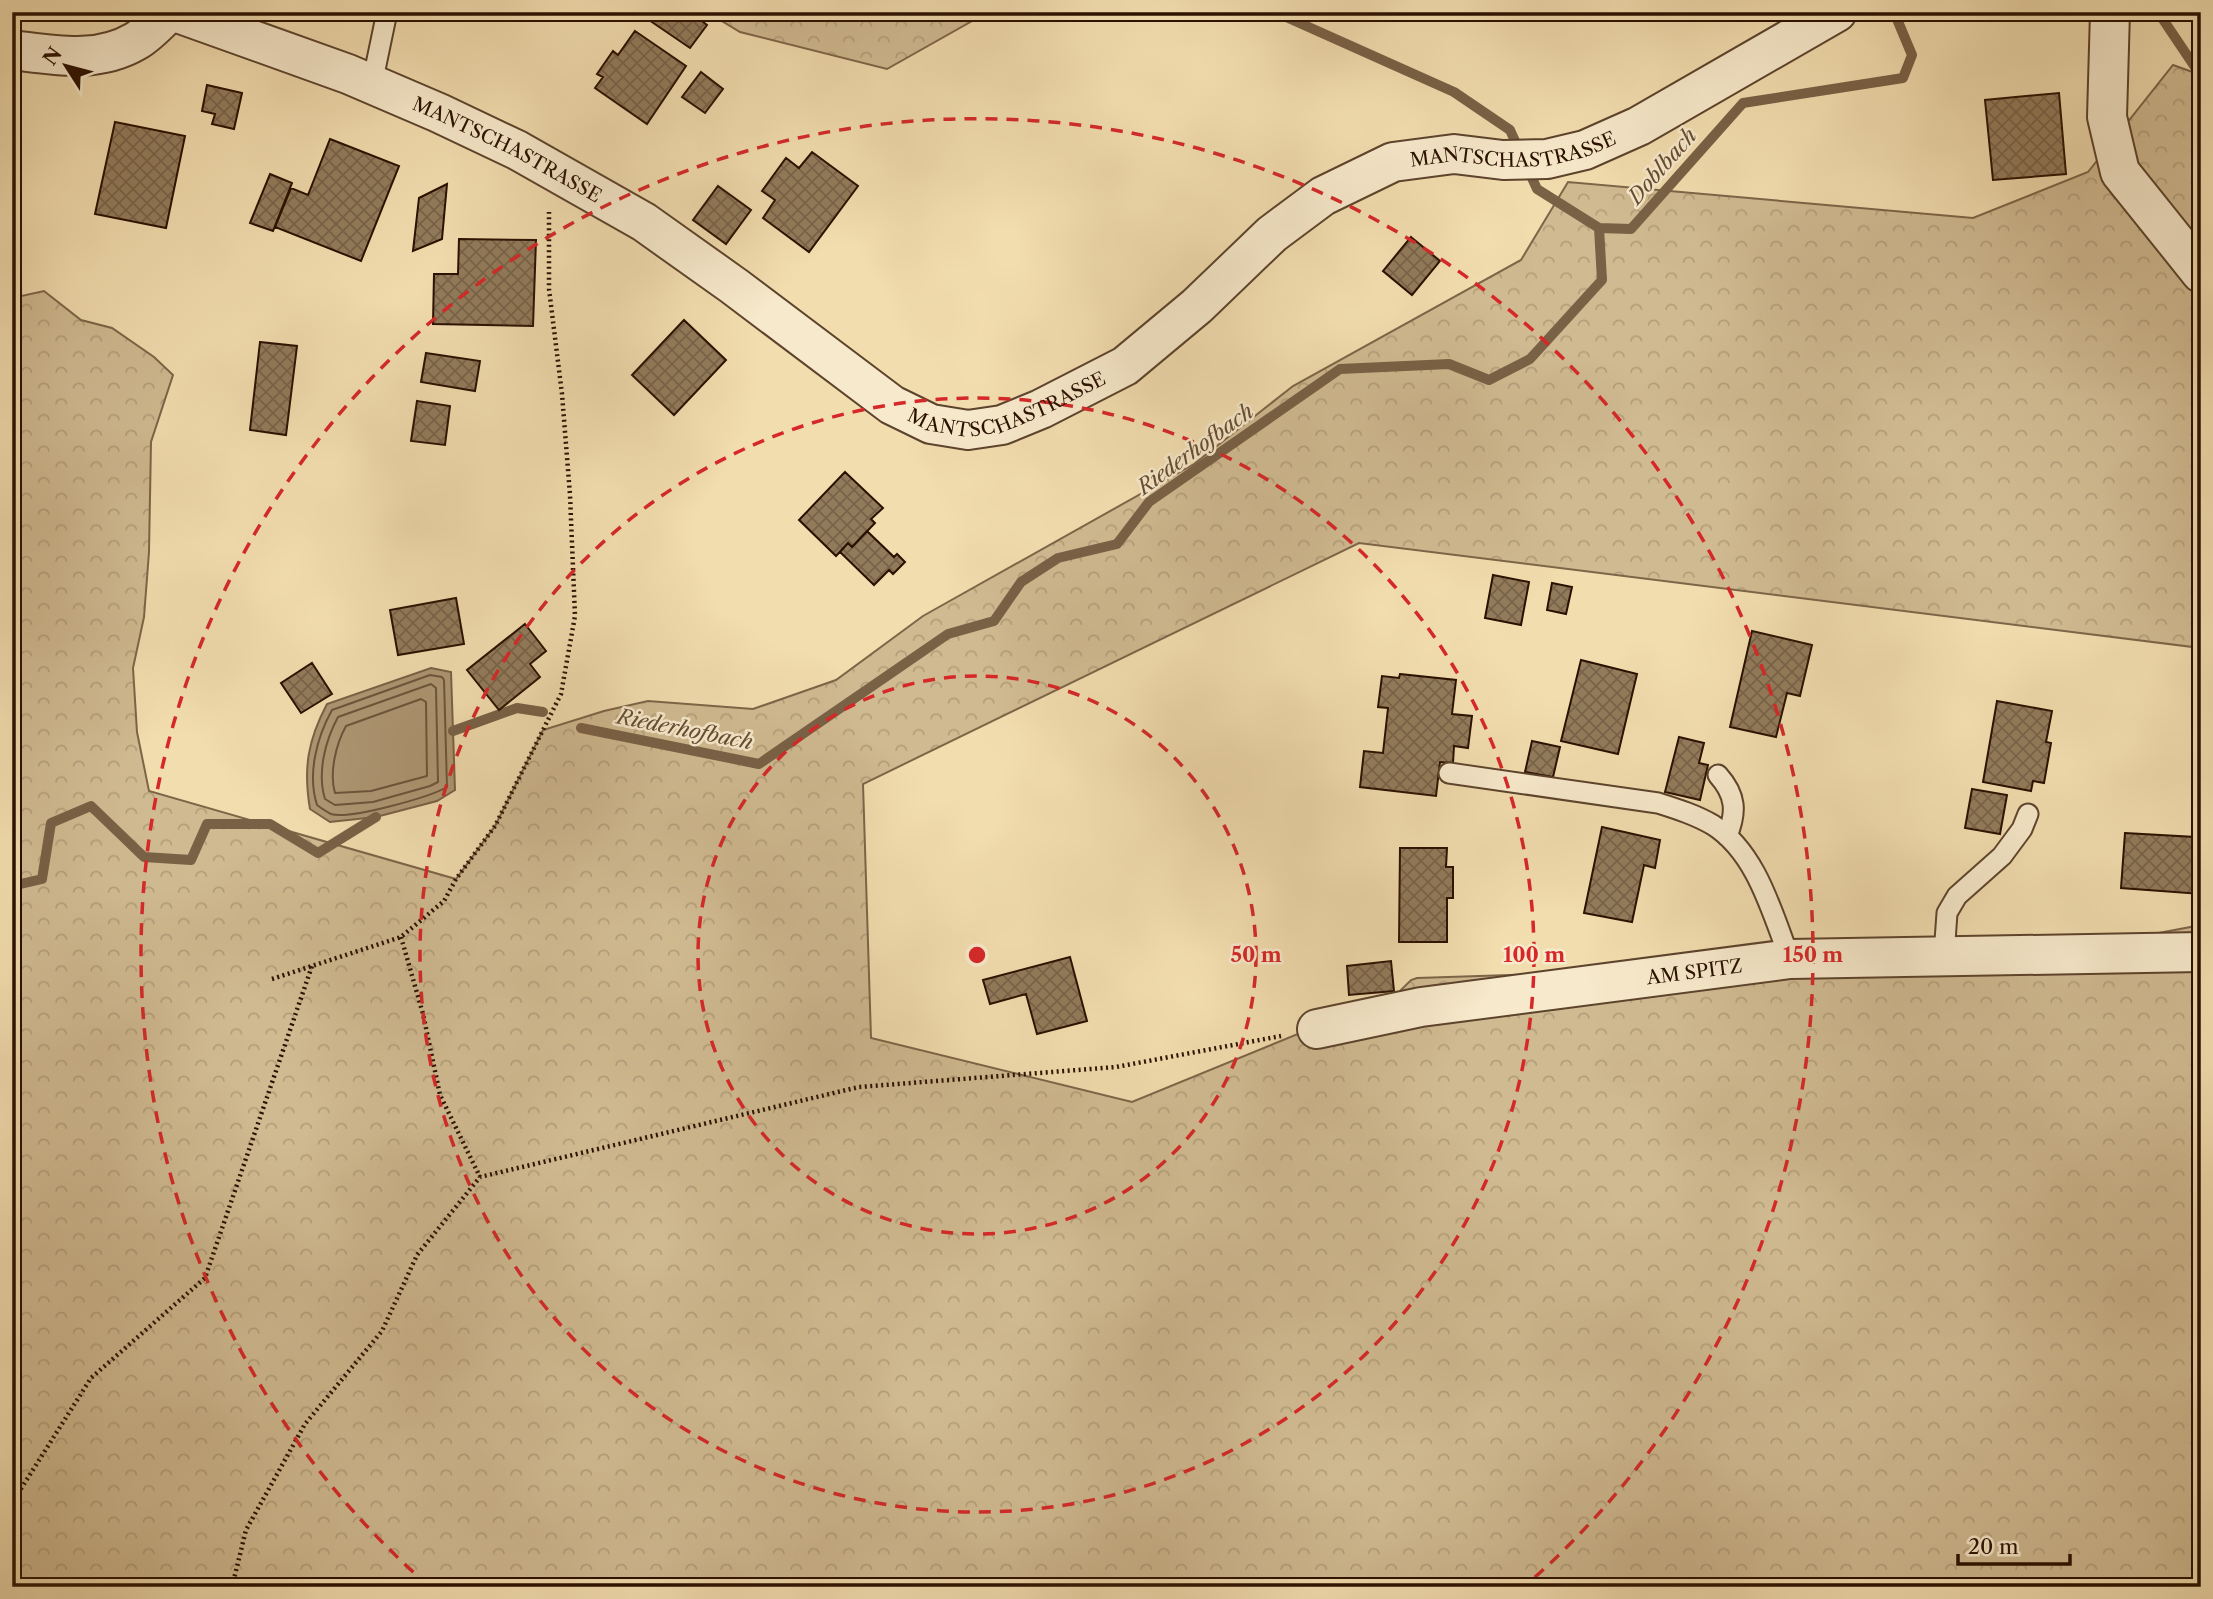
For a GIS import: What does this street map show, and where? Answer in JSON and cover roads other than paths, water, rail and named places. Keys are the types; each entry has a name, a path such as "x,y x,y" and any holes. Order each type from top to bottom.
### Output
{"street":[{"path":"12,50 73,57 100,55 138,40 169,12"},
{"name":"MANTSCHASTRASSE","path":"175,12 372,84 517,150 644,222 892,405 931,424 968,430 1002,425 1041,409 1125,366 1197,306 1272,234 1323,197 1393,162 1454,154 1503,160 1548,159 1585,150 1639,126 1837,12"},
{"path":"2110,12 2107,117 2120,172 2201,273"},
{"name":"AM SPITZ","path":"1317,1029 1421,1007 1790,959 2201,953"}],"lane":[{"path":"372,84 387,12"},
{"path":"1449,774 1658,803 1691,814 1727,836 1745,854 1790,959"},
{"path":"1718,775 1725,782 1735,811 1727,836"},
{"path":"1944,955 1947,913 1957,896 2001,856 2022,829 2028,814"}],"water":[{"path":"431,668 451,672 455,790 437,801 376,817 330,822 310,809 307,767 311,742 327,704"}],"waterway":[{"name":"Doblbach","path":"1275,12 1454,92 1510,130 1520,152"},
{"name":"Doblbach","path":"1527,167 1537,189 1599,228 1631,229 1743,103 1903,78 1912,55 1894,12"},
{"name":"Doblbach","path":"2158,12 2201,76"},
{"name":"Riederhofbach","path":"581,728 759,764 948,634 994,621 1021,582 1058,558 1117,544 1149,502 1340,369 1449,364 1489,380 1530,359 1602,280 1599,228"},
{"name":"Riederhofbach","path":"453,731 517,708 543,712"},
{"name":"Riederhofbach","path":"12,886 42,879 51,823 91,806 144,857 191,860 207,824 270,824 318,853 376,817"}]}
